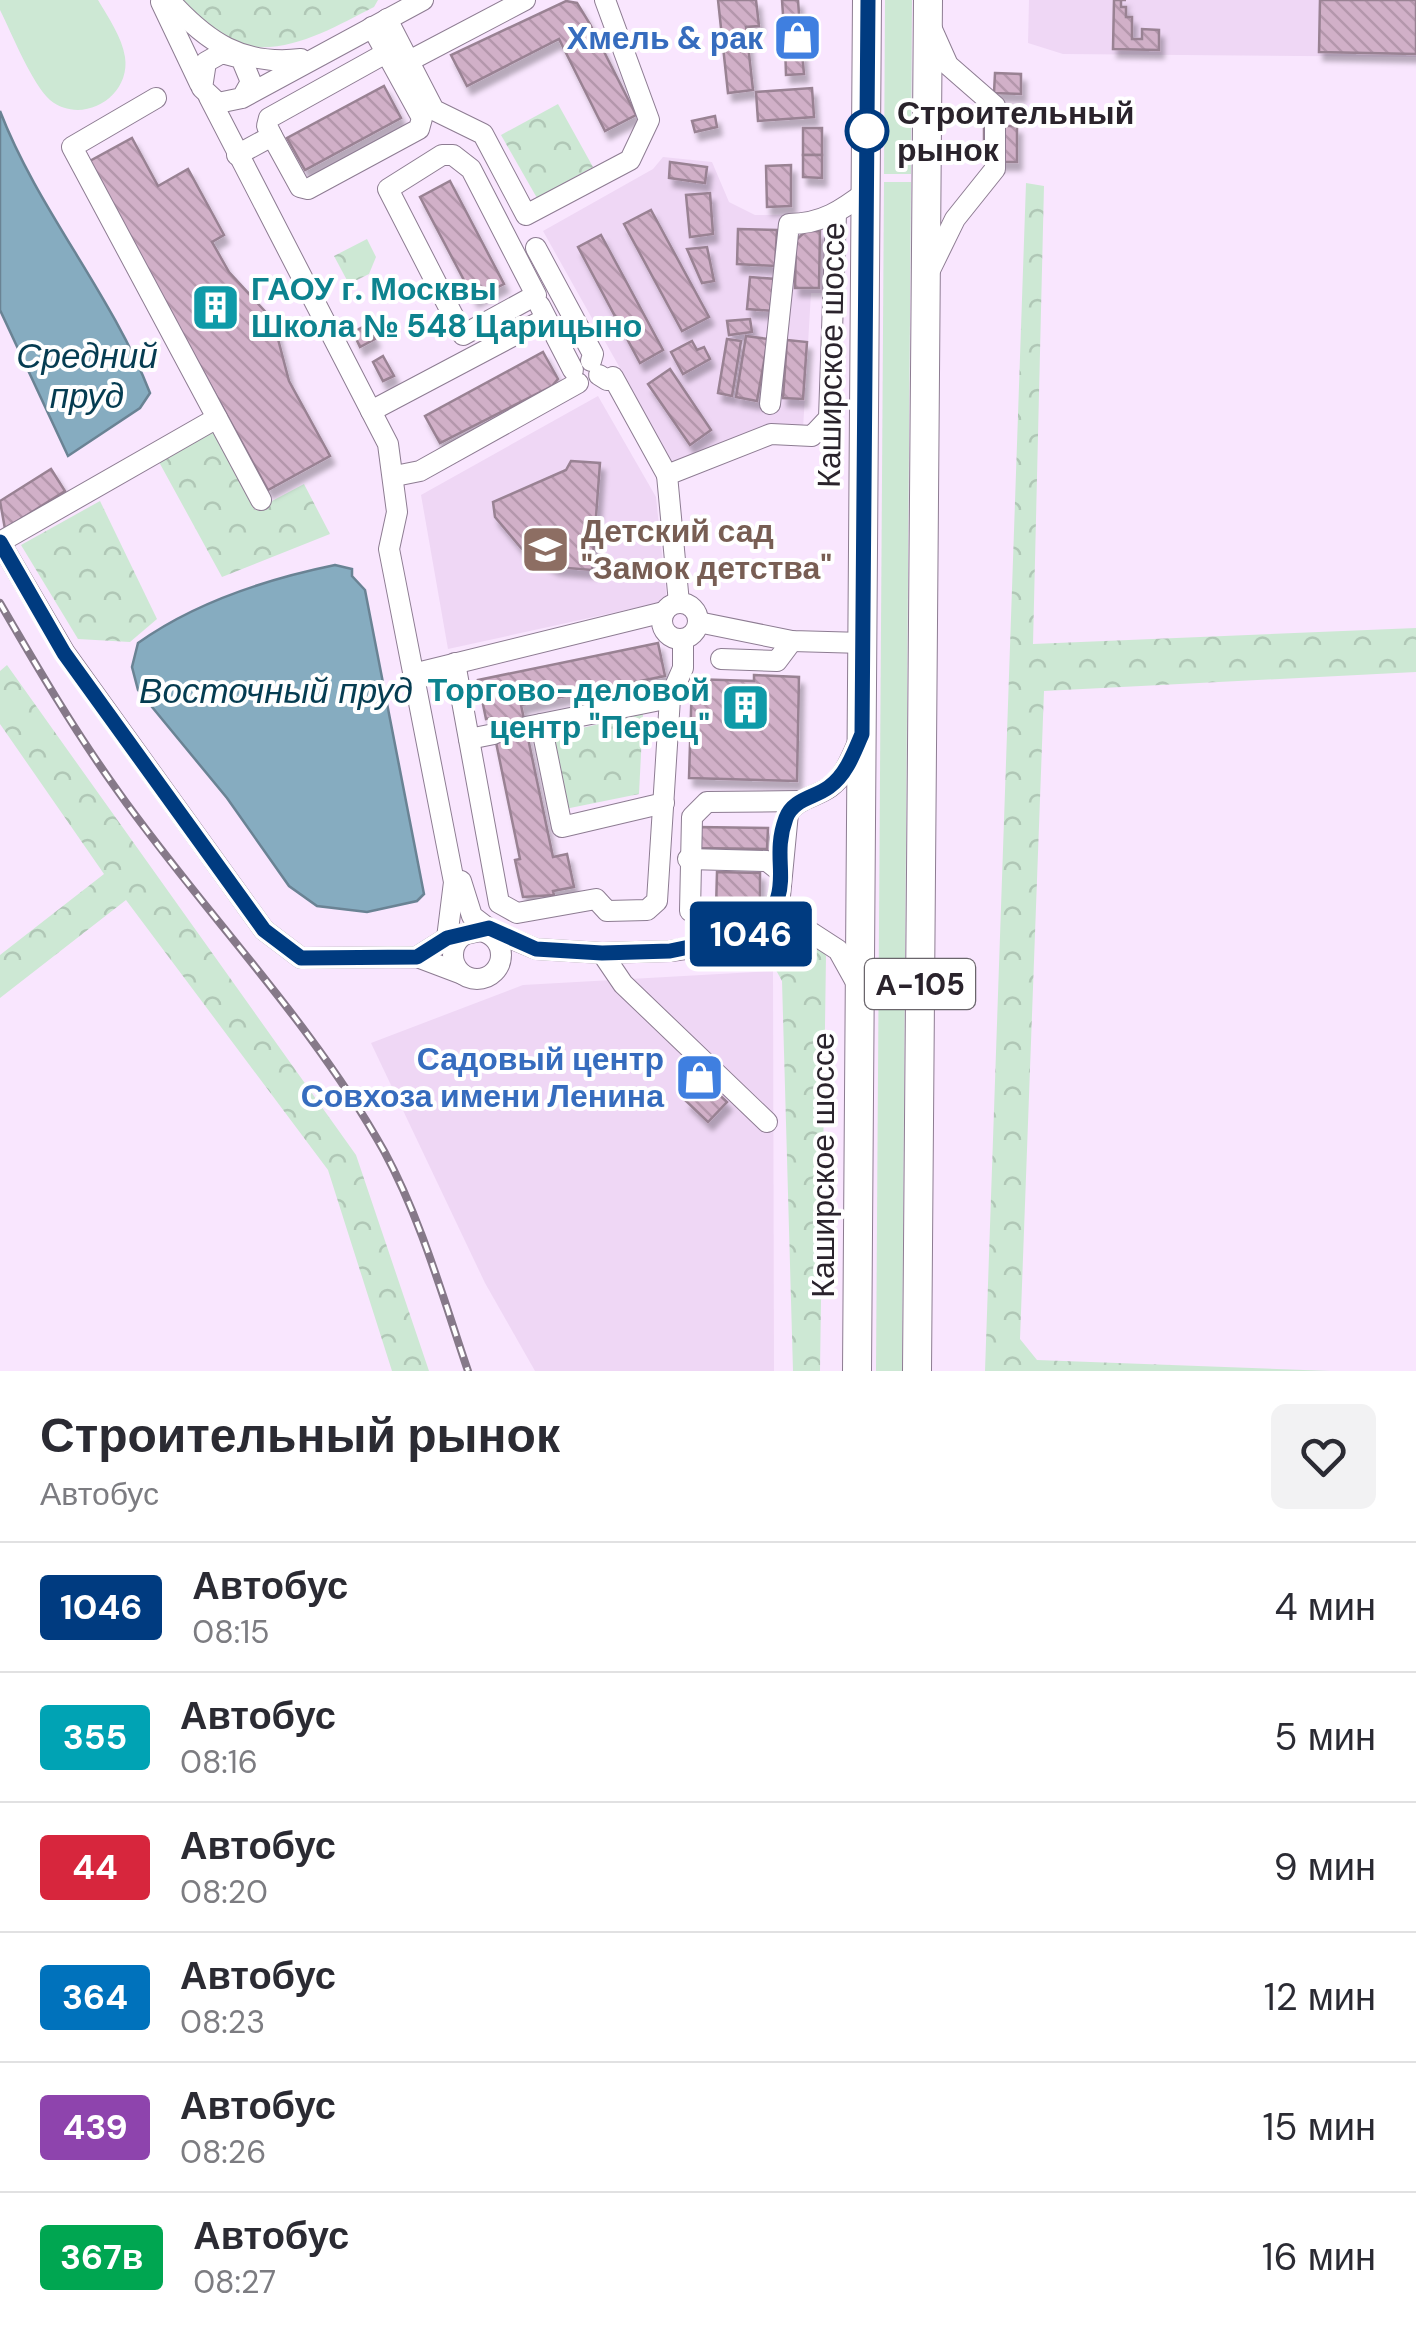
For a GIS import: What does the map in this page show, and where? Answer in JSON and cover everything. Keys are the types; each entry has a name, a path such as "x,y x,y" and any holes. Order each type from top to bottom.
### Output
{"highway":[{"name":"Каширское шоссе","path":"857,1371 868,0"},
{"name":"А-105","path":"917,1371 928,7"}],"street":[{"path":"160,0 219,97"},
{"path":"168,0 194,27 241,58 250,73 219,97"},
{"path":"219,97 313,57 423,0"},
{"path":"409,61 525,0"},
{"path":"379,23 409,61 434,110 483,134 526,216 630,160 649,120 605,0"},
{"path":"928,7 948,64 995,106 995,170 956,218 928,280"},
{"path":"379,23 386,53 422,118 419,129 304,190 267,126 269,118 386,53"},
{"path":"313,57 274,62 232,54 206,62 240,154 396,442 405,513 398,550 454,882 447,938"},
{"path":"156,98 72,147 261,500"},
{"path":"240,154 272,136"},
{"path":"417,673 672,608 694,611 698,622 694,633 683,639 667,634 662,623 672,608 666,475 596,373 546,318 464,160 442,155 393,184 390,197 475,356"},
{"path":"770,404 790,224 810,224 836,214 867,191"},
{"path":"666,475 761,442 771,434 812,436 830,418 836,214"},
{"path":"536,248 594,354 596,373"},
{"path":"463,335 553,280"},
{"path":"375,409 546,318"},
{"path":"400,475 420,471 596,373"},
{"path":"375,409 388,444 397,512 389,549 461,885 480,930 498,944 500,959 493,973"},
{"path":"218,418 0,542 64,653 264,930 301,958 417,957 478,979 536,949"},
{"path":"830,418 865,418"},
{"path":"698,622 792,642 863,643"},
{"path":"455,663 499,903 517,913 596,899 607,911 648,910 657,902 670,698 683,668 683,639"},
{"path":"721,659 777,661 792,642"},
{"path":"664,804 562,827 533,726 670,698"},
{"path":"469,739 494,734"},
{"path":"690,912 688,860 692,817 707,802 800,801 831,786 847,768 862,734"},
{"path":"752,934 780,896 784,823 800,801"},
{"path":"688,860 767,861 782,873"},
{"path":"780,896 801,926 838,950 858,986"},
{"path":"417,957 447,938 480,930 536,949 602,953 684,949 801,926"},
{"path":"462,974 454,962 454,946 480,930"},
{"path":"602,953 624,984 767,1122"}],"shaded area":[{"path":"1029,0 1416,0 1416,57 1063,54 1028,43"},
{"path":"663,157 712,162 729,202 755,215 829,214 827,293 811,293 803,429 660,471 630,386 543,231 653,169"},
{"name":"Детский сад \"Замок детства\"","path":"598,396 656,497 667,601 448,649 421,495"},
{"path":"773,971 774,1371 535,1371 485,1283 371,1043 523,985"}],"green space":[{"path":"0,0 98,0 118,35 125,57 125,71 112,95 102,103 76,110 50,100 23,58 0,10"},
{"path":"180,0 378,0 374,7 322,33 265,47 246,46 221,37"},
{"path":"885,0 912,0 911,174 884,174"},
{"path":"558,104 593,167 537,198 501,135"},
{"path":"884,182 911,182 902,1371 876,1371"},
{"path":"1026,183 1044,186 1033,644 1416,628 1416,672 1044,691 1020,1339 1037,1360 1331,1371 985,1371"},
{"path":"367,239 376,257 369,274 349,284 334,256"},
{"path":"215,430 255,510 304,484 330,534 222,577 159,462"},
{"path":"100,501 157,619 130,642 78,639 21,545"},
{"path":"7,665 356,1155 429,1371 392,1371 328,1170 126,900 0,998 0,955 104,874 0,724 0,671"},
{"path":"643,714 639,794 565,809 551,735"},
{"path":"793,934 818,944 826,956 820,1371 793,1371 782,981 761,943"}],"water":[{"name":"Средний пруд","path":"0,111 34,183 115,321 150,393 140,408 68,456 0,310"},
{"name":"Восточный пруд","path":"335,565 352,569 352,576 365,590 424,894 417,901 367,912 317,906 289,886 227,798 138,690 132,667 138,643 183,616 258,585"}],"building":[{"path":"718,0 756,0 759,26 746,27 753,90 728,93"},
{"path":"782,0 798,0 801,43 785,44"},
{"path":"1114,0 1121,0 1126,17 1132,17 1132,39 1142,39 1142,29 1159,30 1159,50 1113,49"},
{"path":"1320,0 1416,0 1416,54 1319,52"},
{"path":"566,1 577,3 590,24 636,115 605,131 559,39 467,86 451,55"},
{"path":"801,43 804,74 786,75 785,44"},
{"path":"995,73 1021,74 1021,94 994,93"},
{"path":"384,86 401,118 305,170 287,138"},
{"path":"812,88 814,117 758,121 756,92"},
{"path":"715,116 717,127 695,132 692,121"},
{"path":"984,126 1017,126 1017,162 984,162"},
{"path":"803,128 822,128 822,155 803,155"},
{"name":"ГАОУ г. Москвы Школа № 548 Царицыно","path":"132,138 158,186 188,169 224,235 212,242 229,272 273,320 289,381 330,456 268,490 88,162"},
{"path":"803,155 822,155 822,178 803,177"},
{"path":"670,162 707,167 705,183 669,178"},
{"path":"791,165 791,206 767,207 766,166"},
{"path":"450,181 504,284 474,299 420,197"},
{"path":"710,193 713,234 690,237 686,195"},
{"path":"651,210 709,317 682,331 624,224"},
{"path":"738,229 777,230 775,266 737,264"},
{"path":"806,231 820,231 819,288 795,288 796,240"},
{"path":"601,235 663,350 640,363 578,247"},
{"path":"707,247 714,281 702,283 687,249"},
{"path":"750,277 776,279 774,311 747,309"},
{"path":"750,319 752,332 729,335 727,321"},
{"path":"367,325 375,339 360,347 353,332"},
{"path":"746,336 768,339 757,401 736,397"},
{"path":"727,339 741,341 732,396 718,393"},
{"path":"787,340 807,342 803,399 783,398"},
{"path":"692,341 697,350 704,347 710,359 683,374 671,352"},
{"path":"543,352 558,379 552,386 440,443 425,416"},
{"path":"383,356 394,376 383,381 373,362"},
{"path":"670,369 711,430 690,445 648,384"},
{"path":"571,461 600,463 592,570 555,567 539,559 522,549 495,517 493,502 566,470"},
{"path":"51,469 65,491 5,529 0,501"},
{"path":"658,643 665,676 521,705 553,857 567,854 574,887 553,891 554,895 523,897 515,860 520,859 491,718 486,719 478,680"},
{"name":"Торгово-деловой центр \"Перец\"","path":"754,675 799,677 797,781 689,778 692,679 754,681"},
{"path":"697,827 768,828 767,849 696,848"},
{"path":"717,872 760,873 760,910 716,909"},
{"path":"705,1081 727,1102 708,1122 686,1101"}],"tunnel":[{"path":"494,734 526,727"}],"railway":[{"path":"0,603 117,790 290,1011 355,1103 409,1204 468,1371"}],"bus line":[{"name":"1046","path":"0,542 64,653 264,930 301,958 417,957 447,938 489,928 536,949 602,953 670,951 752,934 766,922 780,896 784,823 788,814 800,801 831,786 847,768 862,734 868,0"}],"place":[{"name":"Хмель & рак","path":"798,38"},
{"name":"Строительный рынок","path":"867,131"},
{"name":"ГАОУ г. Москвы Школа № 548 Царицыно","path":"216,307"},
{"name":"Детский сад \"Замок детства\"","path":"546,549"},
{"name":"Торгово-деловой центр \"Перец\"","path":"745,708"},
{"name":"Садовый центр Совхоза имени Ленина","path":"699,1077"}]}
